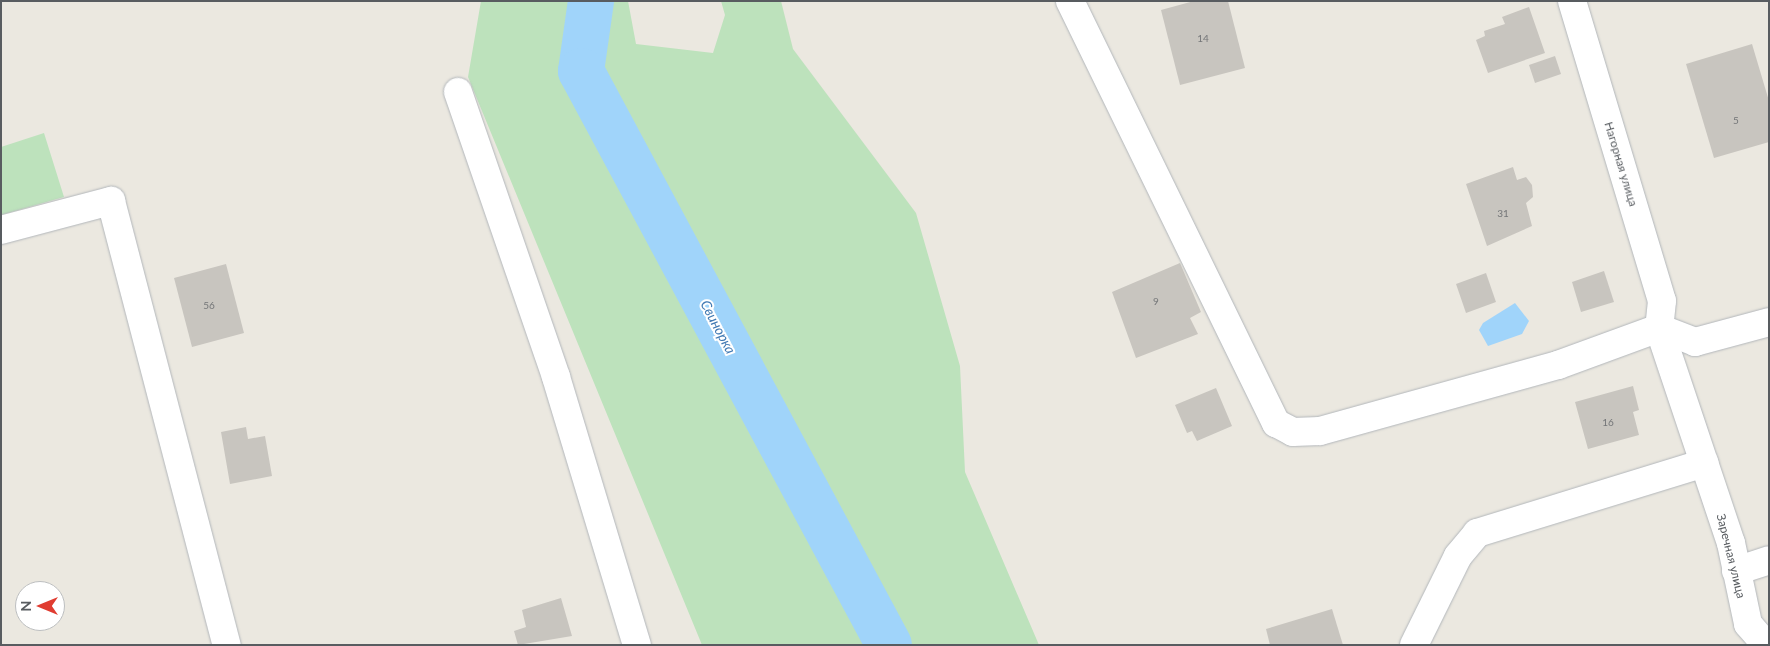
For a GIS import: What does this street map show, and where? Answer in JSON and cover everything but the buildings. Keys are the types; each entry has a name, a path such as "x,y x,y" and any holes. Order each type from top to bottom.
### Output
{"street":[{"path":"1070,1 1276,423 1294,432 1320,431 1558,365 1659,328 1695,342 1769,322"},
{"name":"Нагорная улица","path":"1572,1 1662,301 1659,328"},
{"path":"458,92 556,377 636,645"},
{"path":"1,230 111,201 227,645"},
{"name":"Заречная улица","path":"1659,328 1704,463 1736,571 1748,624 1766,645"},
{"path":"1414,645 1458,556 1477,533 1704,463"},
{"path":"1736,571 1769,560"}],"green space":[{"path":"481,1 628,1 636,44 713,53 725,15 721,1 781,1 793,49 916,213 960,366 965,472 1039,645 702,645 468,77"},
{"path":"44,133 64,197 1,215 1,147"}],"water":[{"path":"1515,303 1529,321 1522,334 1488,346 1479,330 1483,323"}],"waterway":[{"name":"Свинорка","path":"591,1 581,71 889,645"}]}
